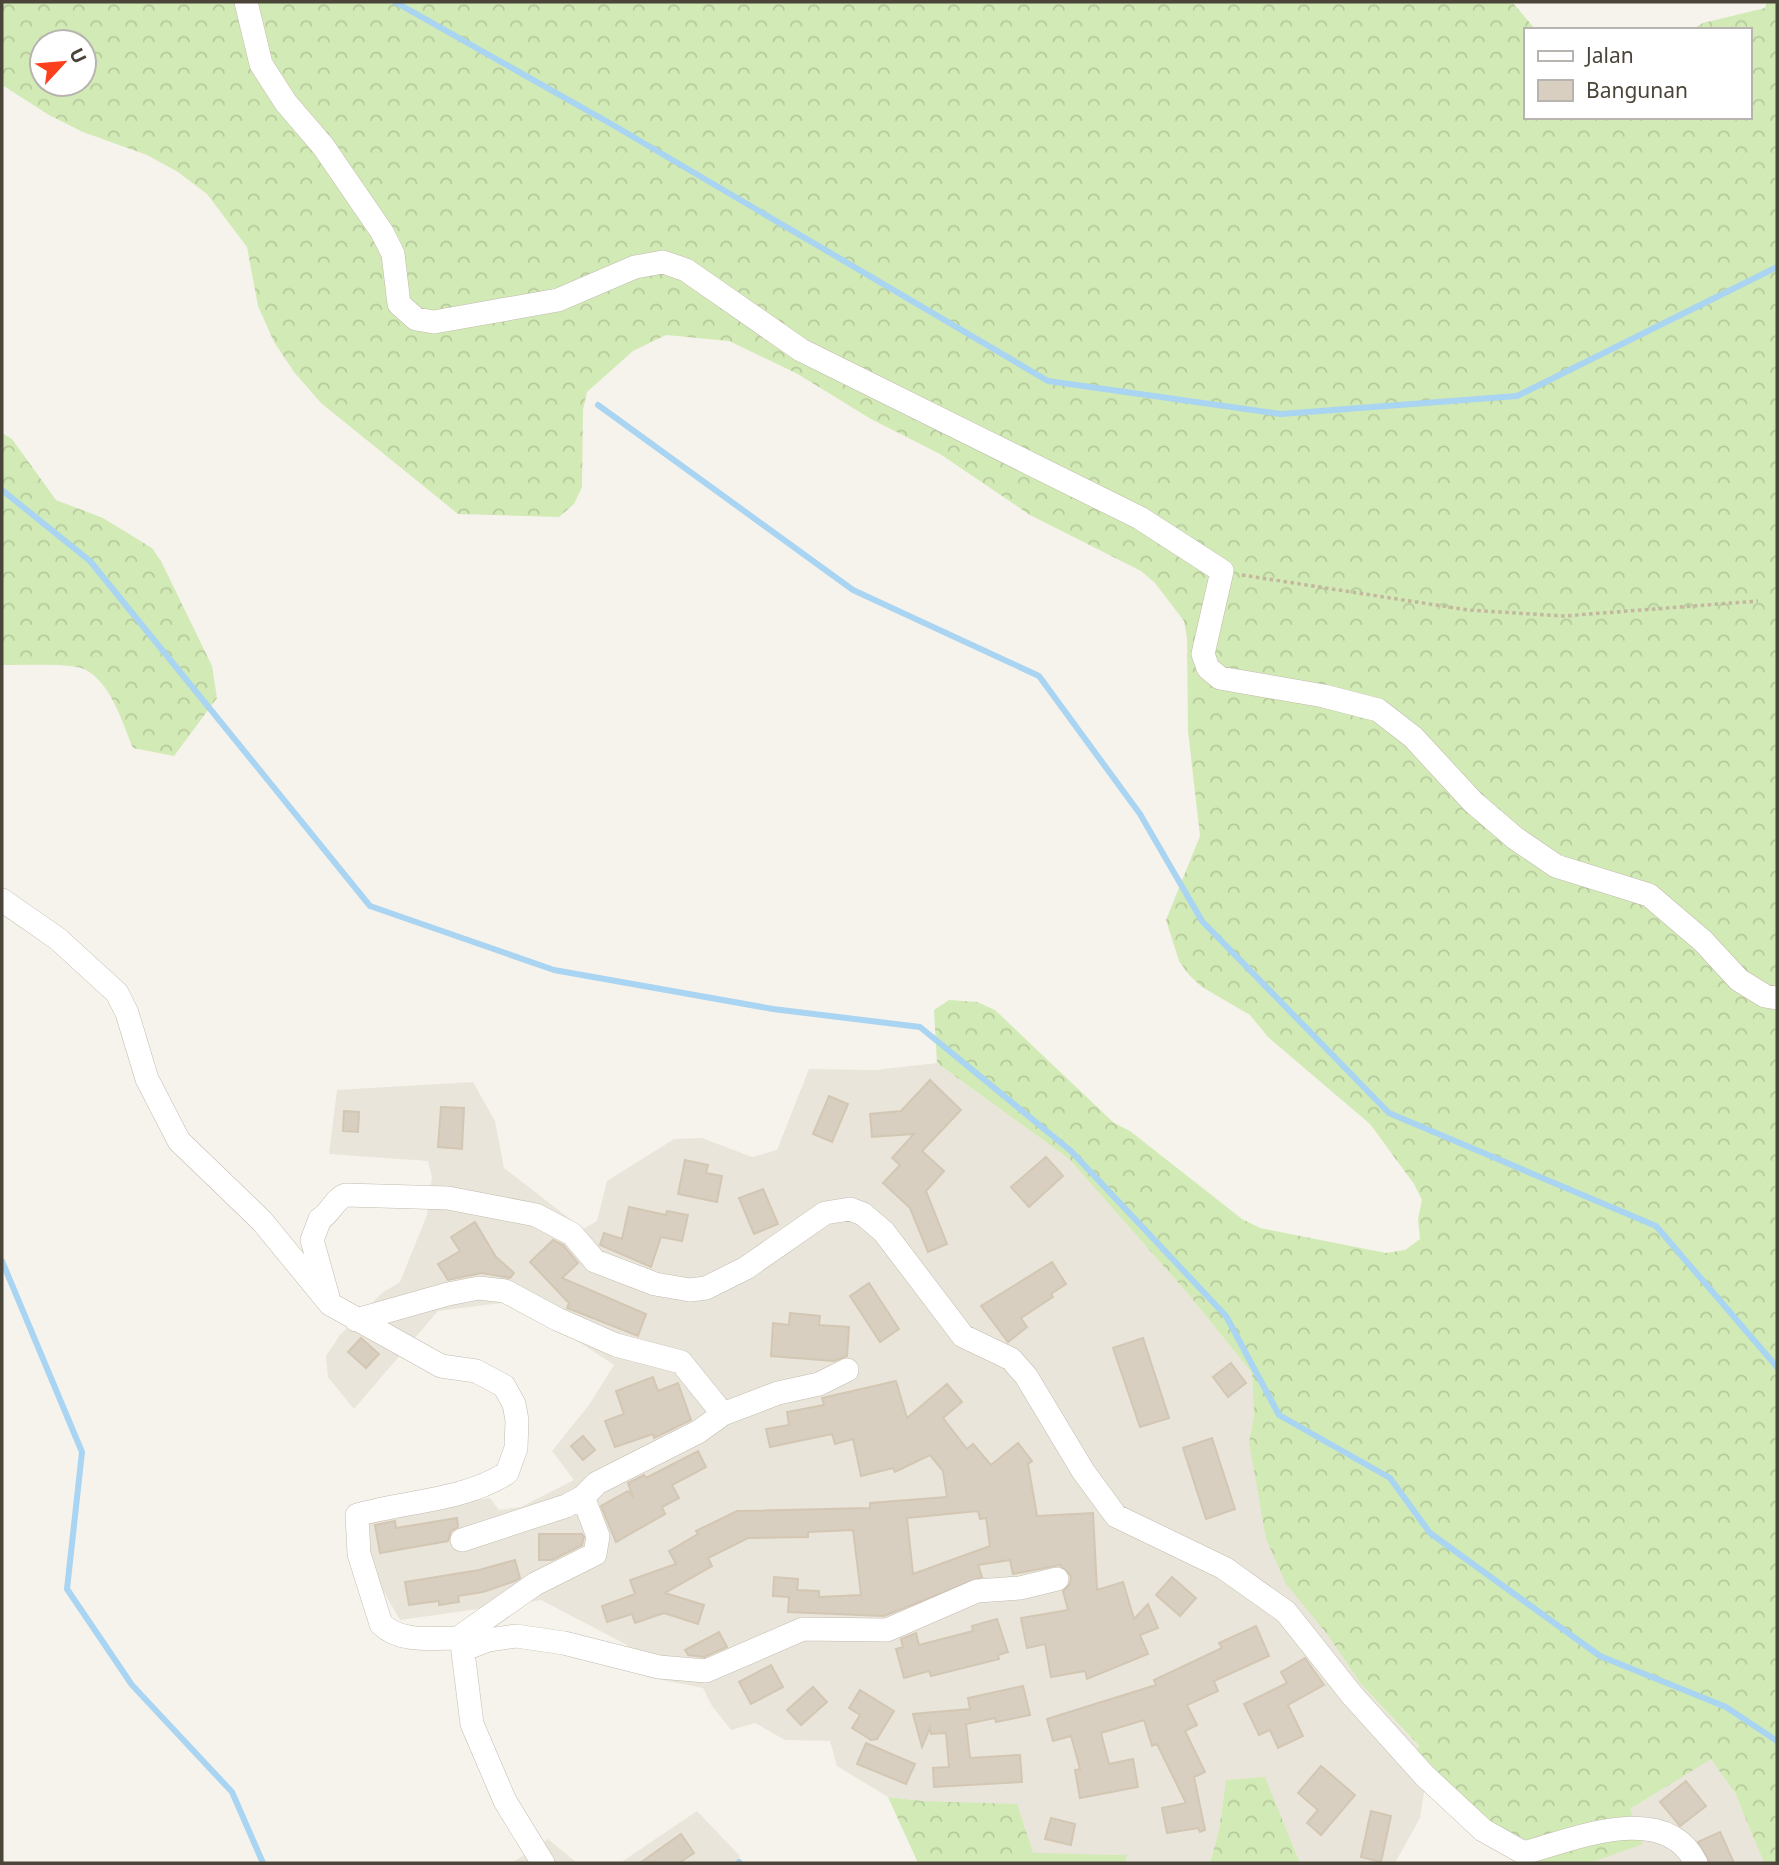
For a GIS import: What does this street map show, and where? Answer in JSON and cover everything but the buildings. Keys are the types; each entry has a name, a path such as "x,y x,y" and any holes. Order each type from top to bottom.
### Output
{"street":[{"path":"246,2 261,64 286,103 323,146 382,232 394,261 399,304 416,318 434,322 558,300 635,267 663,262 686,270 801,350 1140,518 1222,571 1203,654 1208,668 1220,678 1324,696 1378,710 1413,737 1472,802 1516,838 1556,866 1649,895 1703,941 1739,980 1765,996 1777,998"},
{"path":"2,900 58,939 117,993 127,1013 148,1079 180,1141 262,1221 330,1304 441,1366 476,1371 486,1376 504,1386 514,1405 516,1447 507,1473 486,1486 357,1515 359,1554 382,1624 402,1636 462,1644 516,1636 564,1643 659,1667 706,1671 803,1629 887,1630 977,1591 1020,1588 1057,1579"},
{"path":"330,1304 312,1240 320,1219 340,1197 346,1195 449,1198 536,1215 572,1234 595,1261 655,1284 690,1290 706,1288 746,1268 825,1213 850,1209 863,1214 879,1227 963,1336 1011,1359 1026,1376 1083,1471 1116,1516 1224,1568 1286,1612 1352,1695 1424,1775 1483,1830 1524,1853 1612,1828 1646,1830 1674,1836 1683,1842 1696,1863"},
{"path":"356,1320 448,1294 479,1289 505,1291 557,1320 616,1345 681,1362 723,1414"},
{"path":"462,1540 566,1506 583,1497 597,1483 698,1432 723,1414 778,1393 819,1384 847,1370"},
{"path":"462,1644 535,1584 595,1554 598,1536 583,1497"},
{"path":"462,1644 472,1724 505,1801 543,1863"}],"path":[{"path":"1222,571 1468,610 1564,616 1758,601"}],"shaded area":[{"path":"937,1063 1069,1159 1189,1295 1252,1373 1254,1415 1249,1442 1327,1634 1361,1684 1419,1747 1428,1766 1420,1818 1395,1863 1300,1863 1265,1778 1226,1781 1219,1830 1210,1863 1126,1863 1127,1855 1032,1854 923,1801 888,1797 837,1766 830,1741 785,1740 755,1723 731,1730 712,1706 703,1688 647,1677 627,1645 541,1600 400,1620 385,1594 357,1570 347,1519 490,1498 499,1510 521,1507 574,1480 552,1451 589,1405 614,1365 541,1317 509,1302 438,1311 354,1409 328,1377 326,1356 340,1335 382,1293 400,1282 427,1215 432,1177 428,1161 329,1154 337,1090 473,1082 495,1121 504,1168 583,1229 597,1221 607,1181 674,1139 702,1138 752,1157 777,1150 809,1069 875,1070"},
{"path":"1711,1758 1735,1793 1764,1863 1590,1863 1630,1809"},
{"path":"697,1811 740,1856 736,1863 620,1863"},
{"path":"548,1839 577,1863 512,1863"}],"green space":[{"path":"2,2 1512,2 1534,28 1524,28 1524,119 1751,119 1751,28 1694,28 1703,23 1765,8 1767,2 1777,2 1777,1863 1764,1863 1735,1793 1711,1759 1630,1809 1643,1844 1590,1863 1534,1863 1414,1753 1419,1746 1361,1684 1327,1634 1286,1584 1266,1539 1249,1442 1254,1415 1252,1373 1189,1295 1069,1159 937,1063 934,1010 949,1000 977,1002 995,1010 1114,1123 1130,1131 1242,1219 1260,1228 1386,1253 1405,1250 1420,1239 1418,1219 1422,1200 1414,1184 1370,1124 1268,1037 1250,1015 1202,987 1179,961 1166,920 1200,836 1188,731 1187,638 1184,621 1155,583 1141,571 1030,515 940,454 871,419 796,373 729,341 666,335 633,351 587,392 583,410 582,487 574,504 559,517 458,514 321,403 294,372 274,342 258,306 247,247 207,194 178,172 147,155 83,132 49,115 2,85"},
{"path":"2,433 12,439 56,500 103,518 152,548 162,563 212,666 217,698 174,756 133,748 120,715 102,683 84,669 57,665 2,665"},
{"path":"1265,1777 1300,1863 1210,1863 1219,1830 1226,1780"},
{"path":"888,1797 1017,1804 1033,1853 1127,1855 1126,1863 918,1863"}],"waterway":[{"path":"395,2 613,125 1048,381 1281,414 1517,396 1777,267"},
{"path":"598,405 853,590 1039,676 1140,814 1202,921 1389,1113 1656,1226 1777,1367"},
{"path":"2,490 90,561 370,906 554,970 773,1009 920,1027 1071,1151 1226,1316 1279,1415 1390,1478 1430,1533 1600,1656 1726,1707 1777,1741"},
{"path":"2,1261 82,1452 67,1589 132,1685 232,1792 263,1863"}]}
